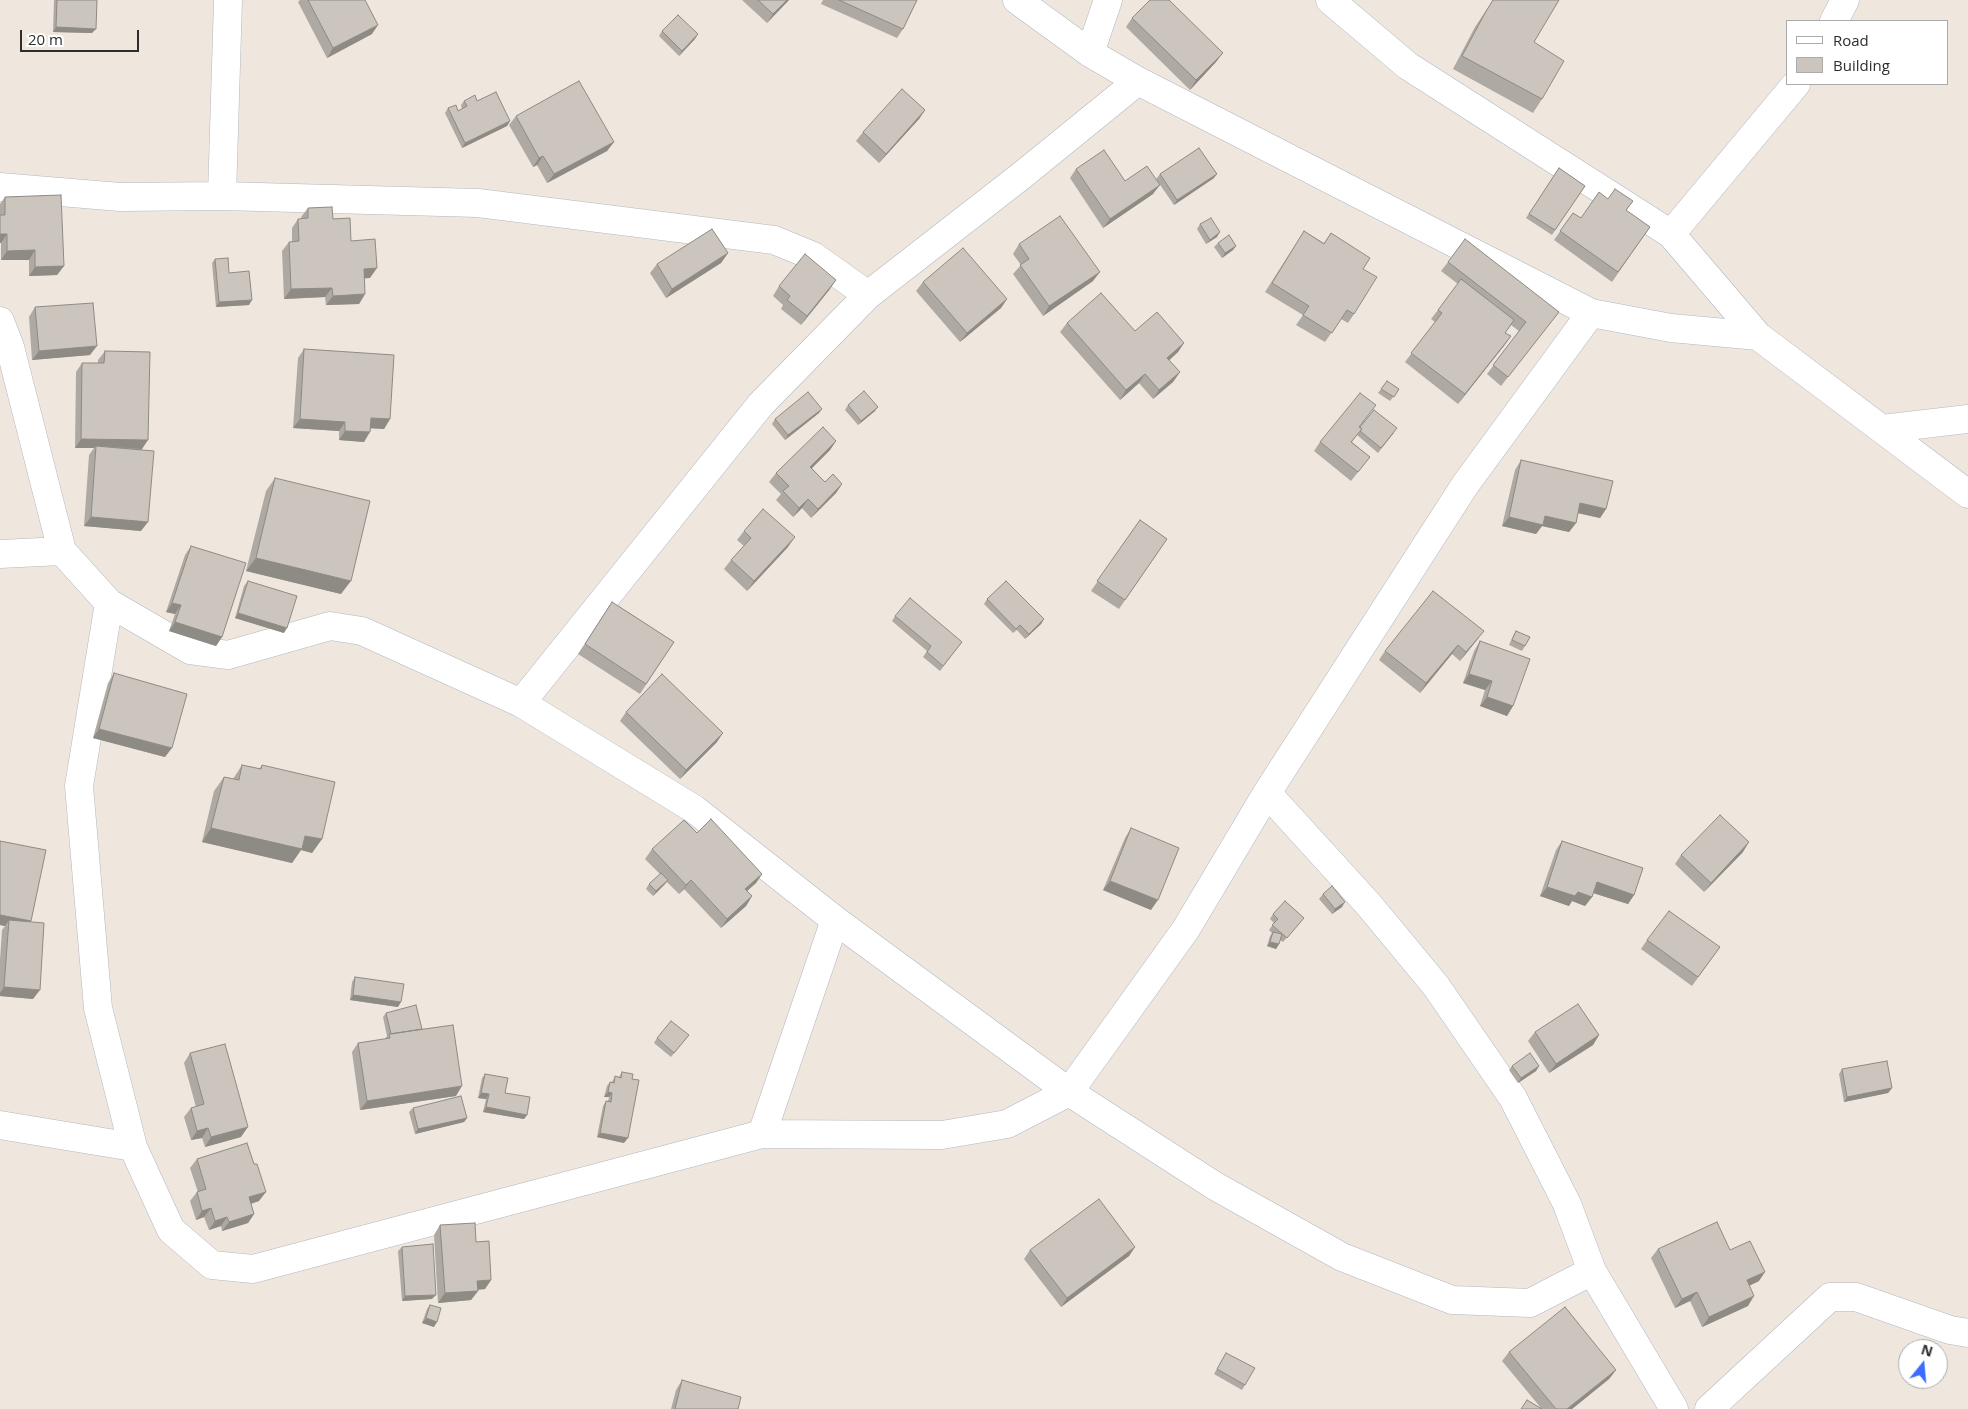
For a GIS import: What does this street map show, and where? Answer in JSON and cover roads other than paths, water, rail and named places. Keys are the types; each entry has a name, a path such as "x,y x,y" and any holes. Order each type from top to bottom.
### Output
{"street":[{"path":"222,196 228,0"},
{"path":"1017,0 1090,53 1138,80 1591,313 1671,328 1758,336"},
{"path":"1090,53 1108,0"},
{"path":"1330,0 1408,66 1671,234 1758,336 1968,494"},
{"path":"1835,20 1845,0"},
{"path":"521,703 761,404 868,295 1022,176 1138,80"},
{"path":"1671,234 1795,85"},
{"path":"0,187 120,197 222,196 478,203 774,240 813,256 868,295"},
{"path":"109,603 79,786 98,1008 133,1147 171,1230 212,1266 253,1269 762,1134 942,1135 1007,1124 1069,1092 1186,929 1267,792 1465,485 1591,313"},
{"path":"0,321 10,347 62,551 109,603 190,650 228,655 330,626 362,631 521,703 694,809 835,920 1069,1092 1215,1186 1342,1257 1452,1300 1530,1303 1592,1272"},
{"path":"1882,429 1968,419"},
{"path":"0,554 62,551"},
{"path":"1267,792 1369,905 1436,986 1513,1098 1567,1204 1592,1272 1674,1409"},
{"path":"762,1134 835,920"},
{"path":"0,1124 133,1147"},
{"path":"1709,1409 1830,1297 1856,1297 1950,1330 1968,1333"}]}
